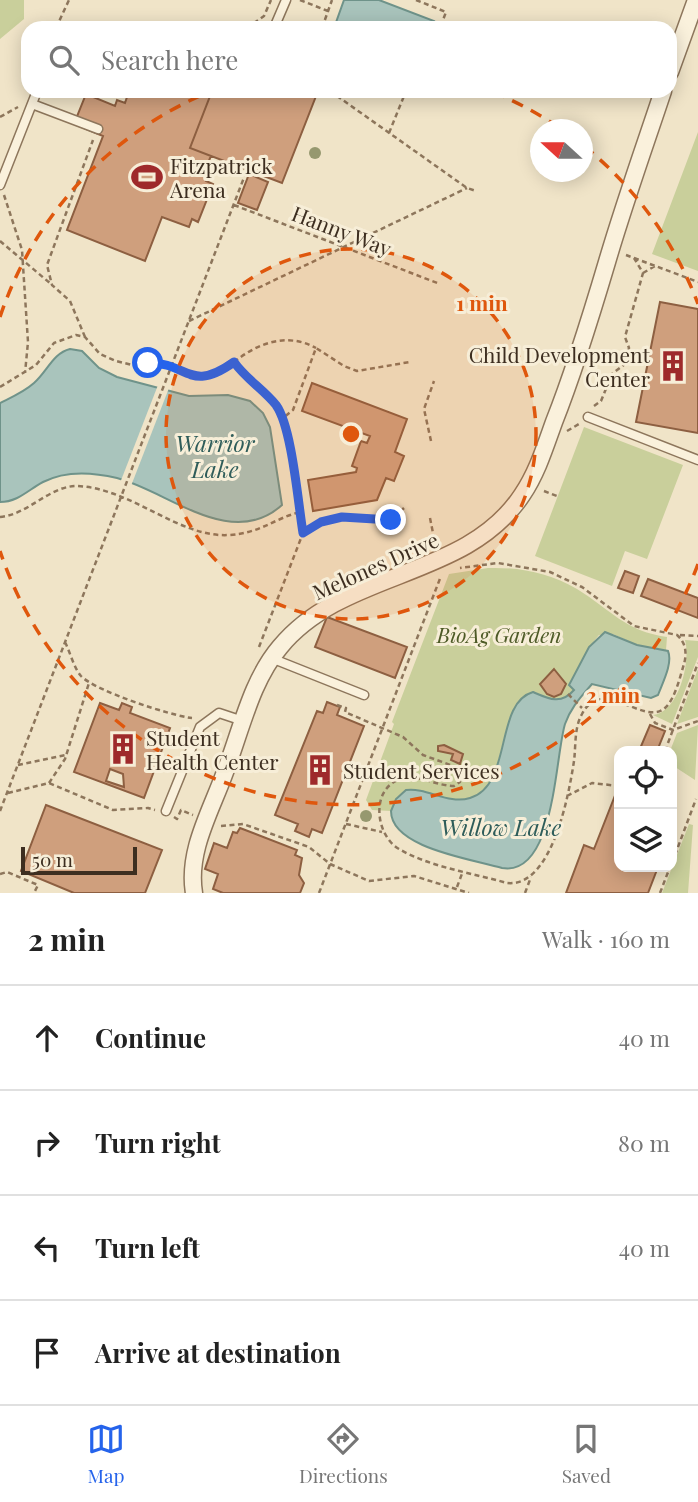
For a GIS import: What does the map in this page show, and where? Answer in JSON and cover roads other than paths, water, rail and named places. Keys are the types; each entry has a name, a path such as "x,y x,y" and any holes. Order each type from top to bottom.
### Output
{"street":[{"path":"677,53 696,0"},
{"name":"Melones Drive","path":"194,893 194,854 265,653 315,614 358,591 460,550 489,531 519,500 537,468 579,357 614,237 661,98"}],"lane":[{"path":"277,21 286,0"},
{"path":"4,185 34,98"},
{"path":"32,104 98,129"},
{"path":"588,417 698,460"},
{"path":"265,653 364,695"},
{"path":"166,811 200,727 219,713 243,721"}],"water":[{"path":"344,0 379,0 434,21 336,21"},
{"name":"Warrior Lake","path":"70,349 82,351 99,368 117,377 189,396 228,395 250,401 263,413 270,427 282,505 262,518 242,522 221,520 200,514 117,478 79,473 52,478 18,498 0,502 0,403 30,386 59,354"},
{"name":"Willow Lake","path":"605,632 637,645 668,651 667,673 658,695 651,698 592,684 577,702 565,724 550,811 543,835 533,854 520,866 502,868 435,850 404,834 395,824 391,811 396,799 406,790 462,800 483,790 499,762 507,727 521,699 533,692 555,699 569,695 574,690 569,685 589,647"}],"place":[{"name":"Fitzpatrick Arena","path":"147,177"},
{"name":"Child Development Center","path":"673,366"},
{"name":"Student Health Center","path":"123,749"},
{"name":"Student Services","path":"320,770"}],"park label":[{"name":"BioAg Garden","path":"499,634"}]}
